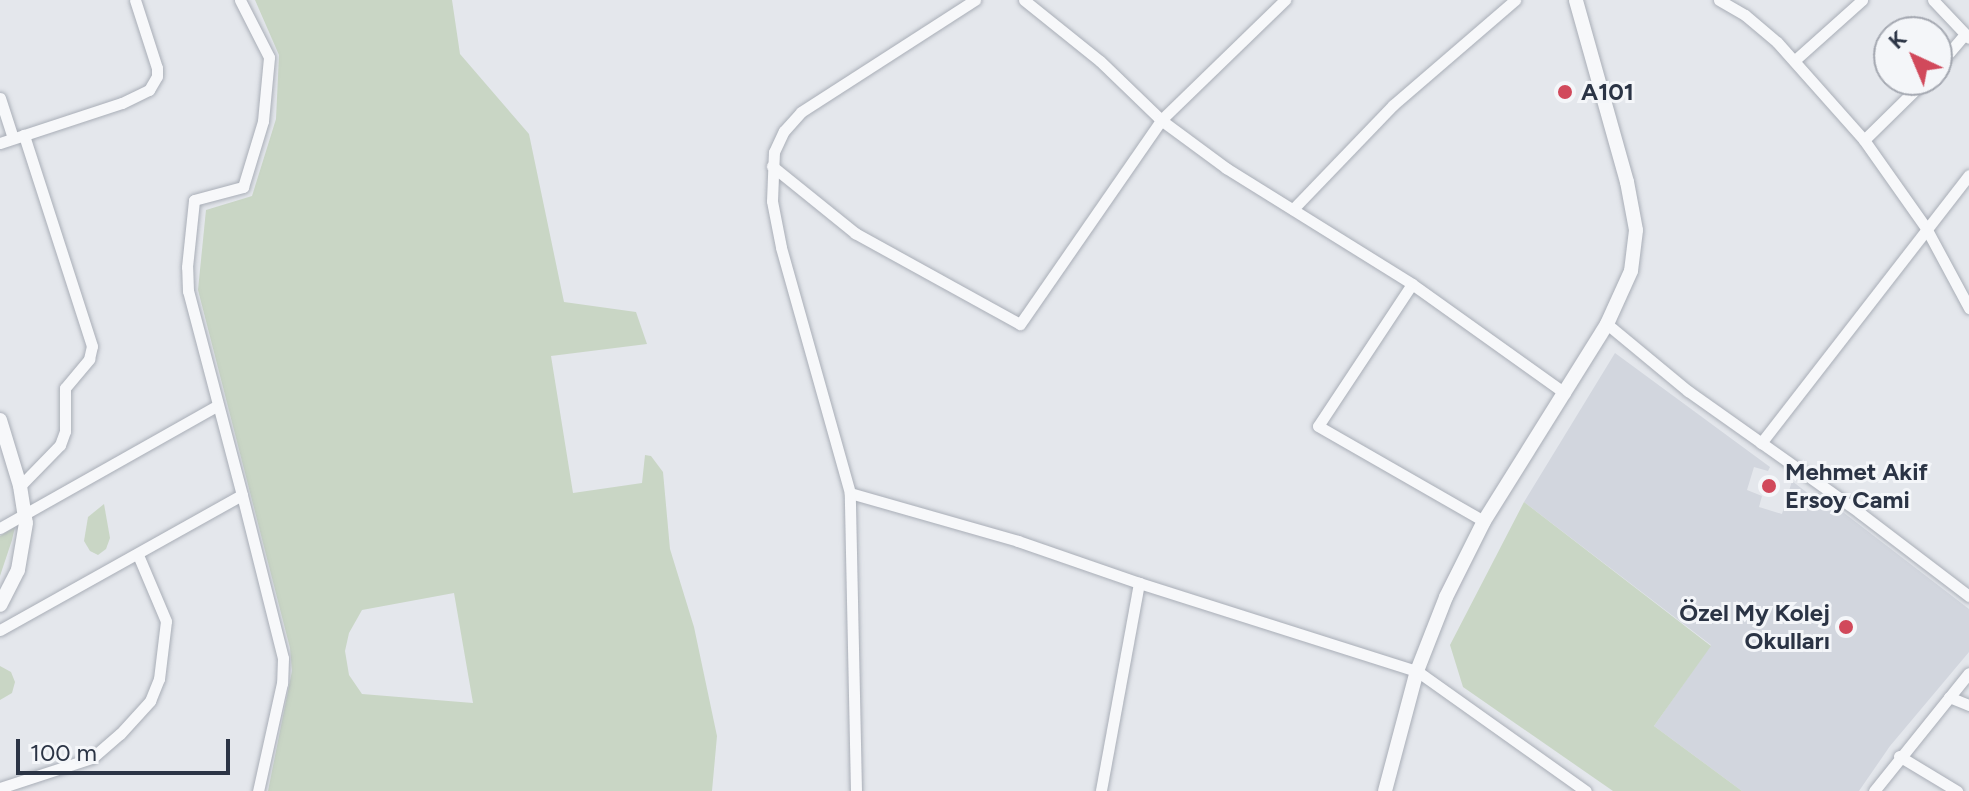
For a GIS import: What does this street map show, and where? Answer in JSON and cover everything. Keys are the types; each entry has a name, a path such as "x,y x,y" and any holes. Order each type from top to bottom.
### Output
{"street":[{"path":"0,143 122,103 149,90 157,76 157,68 135,0"},
{"path":"240,0 269,57 263,121 243,187 194,200 187,267 188,291 283,658 282,683 258,791"},
{"path":"856,791 850,493 781,247 772,201 774,152 784,131 801,112 975,0"},
{"path":"1024,0 1100,61 1161,120 1226,168 1412,284 1565,393"},
{"path":"772,166 855,233 1020,324 1161,120 1285,0"},
{"path":"1293,209 1393,105 1515,0"},
{"path":"1385,791 1417,671 1446,597 1484,521 1607,324 1625,292 1631,271 1636,230 1627,182 1576,0"},
{"path":"1719,0 1745,15 1795,60 1864,140 1926,228 1969,308"},
{"path":"1795,60 1862,0"},
{"path":"1933,0 1967,36 1953,50"},
{"path":"1864,140 1909,96"},
{"path":"0,98 18,137 92,346 89,359 65,388 64,439 20,486"},
{"path":"1761,443 1969,175"},
{"path":"1412,284 1318,426 1484,521"},
{"path":"1607,324 1677,383 1969,596"},
{"path":"0,528 218,405"},
{"path":"0,420 25,514 23,552 0,605"},
{"path":"850,493 1018,541 1139,583 1417,671 1586,791"},
{"path":"0,630 242,495"},
{"path":"0,788 60,770 99,753 150,701 161,668 166,621 138,555"},
{"path":"1101,791 1139,583"},
{"path":"1874,791 1899,756 1969,673"},
{"path":"1949,697 1969,705"},
{"path":"1899,756 1957,791"}],"shaded area":[{"path":"1615,353 1770,467 1768,471 1754,467 1747,490 1762,496 1759,507 1782,514 1792,481 1814,498 1818,493 1969,609 1969,652 1890,746 1859,791 1742,791 1654,726 1711,645 1524,502"}],"green space":[{"path":"255,0 452,0 460,54 529,134 564,302 636,312 647,344 551,356 573,493 642,483 645,455 651,456 663,472 670,549 694,627 717,736 712,791 268,791 292,671 290,648 198,290 206,210 252,196 276,119 279,55","holes":["454,593 473,703 362,694 349,675 345,651 349,633 362,610"]},
{"path":"1524,502 1711,646 1654,726 1742,791 1613,791 1463,687 1450,645"},
{"path":"104,504 110,538 106,549 98,555 90,551 84,541 88,517"},
{"path":"15,527 12,540 0,576 0,536"},
{"path":"0,666 11,672 15,682 12,693 0,700"}],"place":[{"name":"A101","path":"1565,92"},
{"name":"Mehmet Akif Ersoy Cami","path":"1769,486"},
{"name":"Özel My Kolej Okulları","path":"1846,627"}]}
